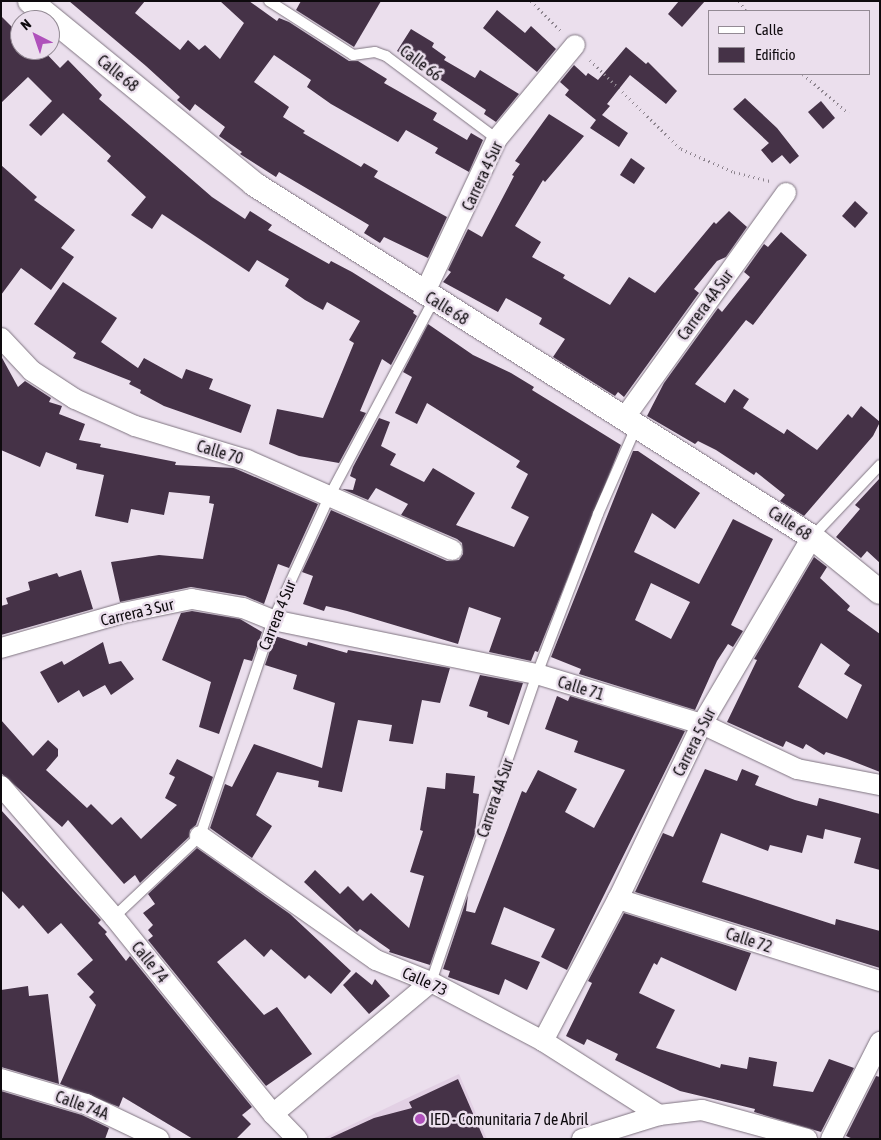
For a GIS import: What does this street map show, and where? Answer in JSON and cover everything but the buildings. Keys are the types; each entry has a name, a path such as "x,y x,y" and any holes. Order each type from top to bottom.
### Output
{"street":[{"name":"Calle 68","path":"30,1 254,184 812,536 880,592"},
{"name":"Carrera 4 Sur","path":"429,296 497,139 575,45"},
{"name":"Carrera 4A Sur","path":"631,421 786,193"},
{"name":"Calle 70","path":"1,338 32,371 75,399 135,426 247,460 452,550"},
{"name":"Carrera 5 Sur","path":"543,1041 618,899 702,724 812,536"},
{"name":"Carrera 3 Sur","path":"1,648 122,613 192,599 243,608 272,620"},
{"name":"Calle 71","path":"272,620 537,674 702,724 797,769 880,785"},
{"name":"Calle 74","path":"1,786 114,917 273,1114 297,1139"},
{"name":"Calle 73","path":"200,836 376,960 431,982 543,1041 659,1114"},
{"name":"Calle 72","path":"618,899 880,982"},
{"path":"273,1114 431,982"},
{"path":"831,1139 880,1042"},
{"name":"Calle 74A","path":"1,1079 86,1104 159,1139"},
{"path":"582,1139 659,1114 702,1110 807,1139"}],"lane":[{"name":"Calle 66","path":"270,1 353,55 375,52 386,56 497,139"},
{"name":"Carrera 4 Sur","path":"114,917 200,836 272,620 330,495 429,296"},
{"name":"Carrera 4A Sur","path":"431,982 537,674 631,421"},
{"name":"Carrera 5 Sur","path":"812,536 880,465"}],"path":[{"path":"531,1 681,149 734,172 770,180 786,193"},
{"path":"804,75 848,113"}],"shaded area":[{"name":"IED - Comunitaria 7 de Abril","path":"459,1074 487,1139 322,1139 403,1100"}],"place":[{"name":"IED - Comunitaria 7 de Abril","path":"420,1119"}]}
